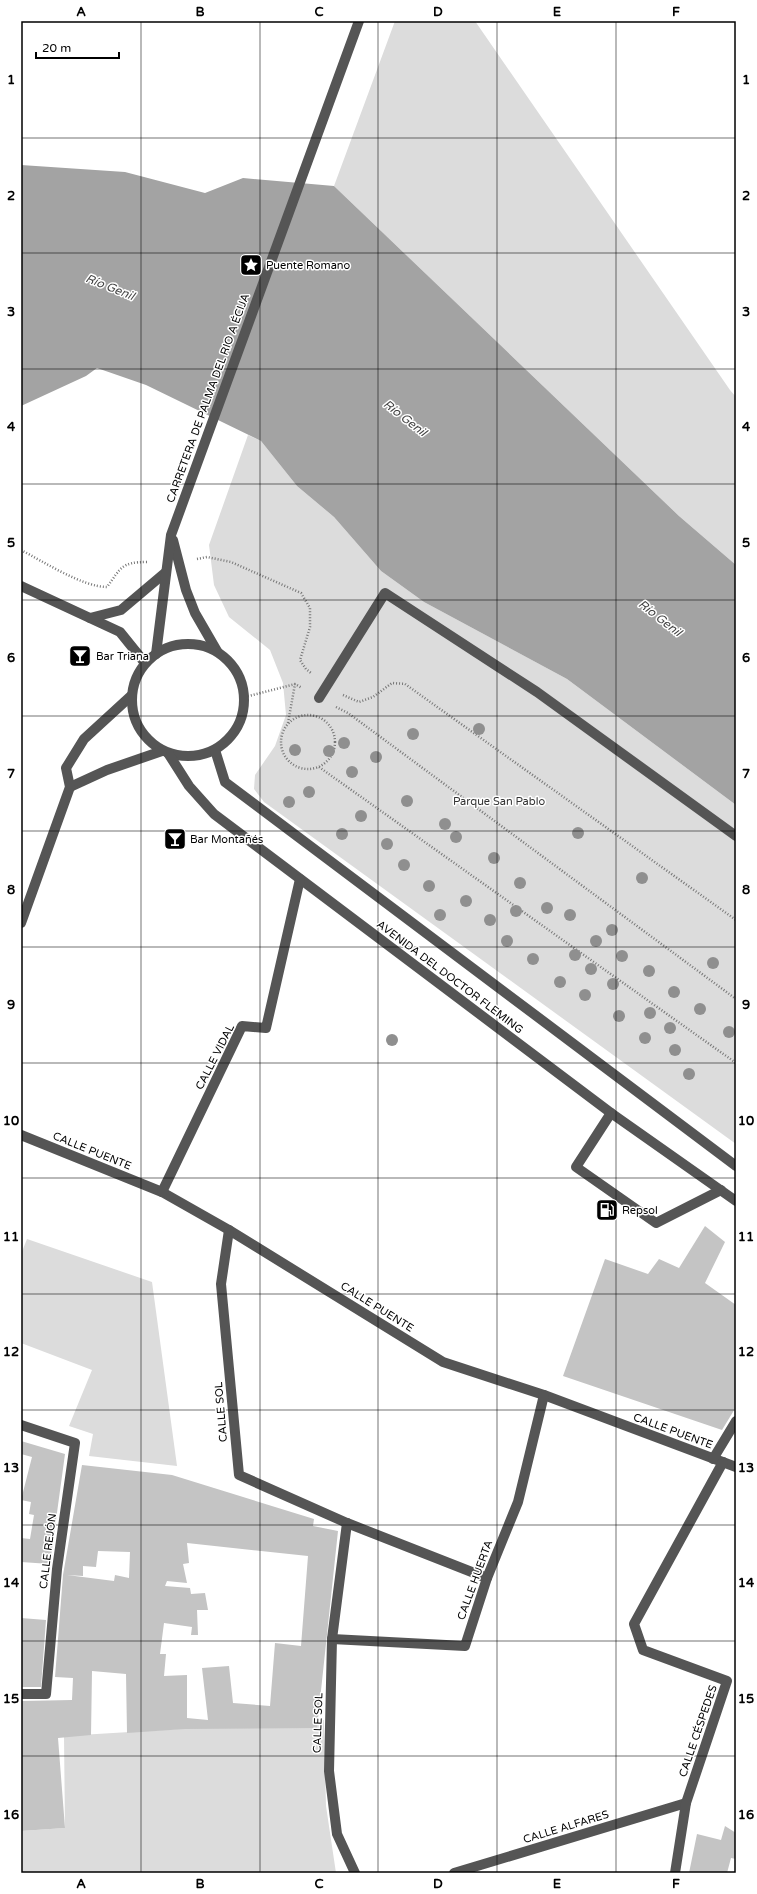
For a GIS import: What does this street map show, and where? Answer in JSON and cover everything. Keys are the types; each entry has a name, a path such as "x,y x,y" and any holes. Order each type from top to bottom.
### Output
{"street":[{"name":"CARRETERA DE PALMA DEL RIO A ÉCIJA","path":"156,654 171,534 359,21"},
{"path":"171,534 195,613 216,651"},
{"path":"90,618 121,610 167,567"},
{"path":"21,586 120,632 145,663"},
{"path":"319,698 385,593 537,692 736,836"},
{"path":"186,643 202,645 216,651 231,663 241,679 245,697 243,713 238,728 228,741 215,750 200,756 184,757 165,752 151,743 139,729 133,712 132,695 136,678 145,663 156,654 170,646 186,643"},
{"path":"21,923 70,787 66,768 84,739 132,695"},
{"name":"AVENIDA DEL DOCTOR FLEMING","path":"215,750 225,782 736,1166"},
{"path":"70,787 107,770 165,752"},
{"name":"AVENIDA DEL DOCTOR FLEMING","path":"165,752 189,786 214,814 611,1113 736,1201"},
{"name":"CALLE VIDAL","path":"162,1192 242,1026 266,1028 300,879"},
{"path":"611,1113 576,1167 656,1223 721,1190"},
{"name":"CALLE PUENTE","path":"21,1135 162,1192 229,1230 443,1362 544,1395 736,1467"},
{"name":"CALLE SOL","path":"229,1230 221,1284 239,1475 347,1523 487,1578"},
{"name":"CALLE HUERTA","path":"332,1639 465,1646 487,1578 518,1502 544,1395"},
{"path":"718,1460 736,1421"},
{"name":"CALLE REJÓN","path":"21,1425 75,1443 57,1569 46,1694 21,1694"},
{"name":"CALLE CÉSPEDES","path":"675,1873 686,1803 727,1681 643,1650 634,1624 718,1460"},
{"name":"CALLE SOL","path":"347,1523 332,1639 329,1771 337,1834 355,1873"},
{"name":"CALLE ALFARES","path":"454,1873 686,1803"}],"path":[{"path":"21,550 76,578 98,587 107,587 121,568 132,562 167,567"},
{"path":"179,562 207,557 231,562 300,593 310,608 310,627 300,660 306,669 346,696 359,702 373,697 392,683 405,684 736,920"},
{"path":"245,697 295,684 348,713 736,1000"},
{"path":"288,723 303,715 320,717 332,729 335,738 332,754 327,761 320,767 310,769 301,768 292,764 286,758 282,749 281,740 283,731 288,723 295,684"},
{"path":"320,767 736,1063"}],"green space":[{"path":"395,21 475,21 736,397 736,565 679,516 334,186"},
{"name":"Parque San Pablo","path":"248,435 261,441 297,486 334,517 381,571 424,602 567,679 736,805 736,1144 264,802 254,789 255,775 275,746 286,715 283,683 270,650 229,617 214,585 209,545"},
{"path":"27,1239 152,1282 177,1466 89,1456 93,1434 69,1426 92,1370 21,1343 21,1254"},
{"path":"324,1720 326,1806 336,1873 21,1873 21,1831 65,1828 64,1736"}],"water":[{"name":"Río Genil","path":"21,165 125,172 205,193 243,178 334,186 679,516 736,565 736,805 567,679 424,602 381,571 334,517 297,486 261,441 146,385 97,368 86,376 21,406"}],"building":[{"path":"705,1226 725,1242 705,1283 736,1305 736,1407 722,1430 563,1376 605,1259 648,1274 659,1259 679,1268"},
{"path":"21,1441 65,1454 50,1564 21,1562 21,1538 30,1539 34,1515 29,1514 31,1502 21,1500 32,1457 21,1454"},
{"path":"82,1465 172,1475 314,1519 313,1526 338,1531 317,1728 185,1729 127,1733 126,1674 92,1671 91,1735 58,1738 65,1828 21,1831 21,1701 72,1700 73,1678 55,1677 63,1575","holes":["187,1543 308,1556 301,1646 275,1643 270,1706 233,1703 229,1666 202,1668 208,1720 187,1718 187,1675 164,1676 166,1654 160,1654 164,1623 192,1627 191,1635 198,1635 197,1610 208,1610 205,1593 191,1594 190,1588 165,1586 167,1581 187,1583 183,1564 189,1563","98,1551 130,1552 129,1578 115,1575 114,1581 67,1575 83,1576 83,1566 96,1567"]},
{"path":"21,1618 46,1620 41,1687 21,1687"},
{"path":"725,1826 736,1833 736,1859 731,1858 727,1873 689,1873 697,1834 721,1840"}],"place":[{"name":"Puente Romano","path":"251,265"},
{"name":"Bar Triana","path":"80,656"},
{"name":"Bar Montañés","path":"175,839"},
{"name":"Repsol","path":"607,1210"}]}
